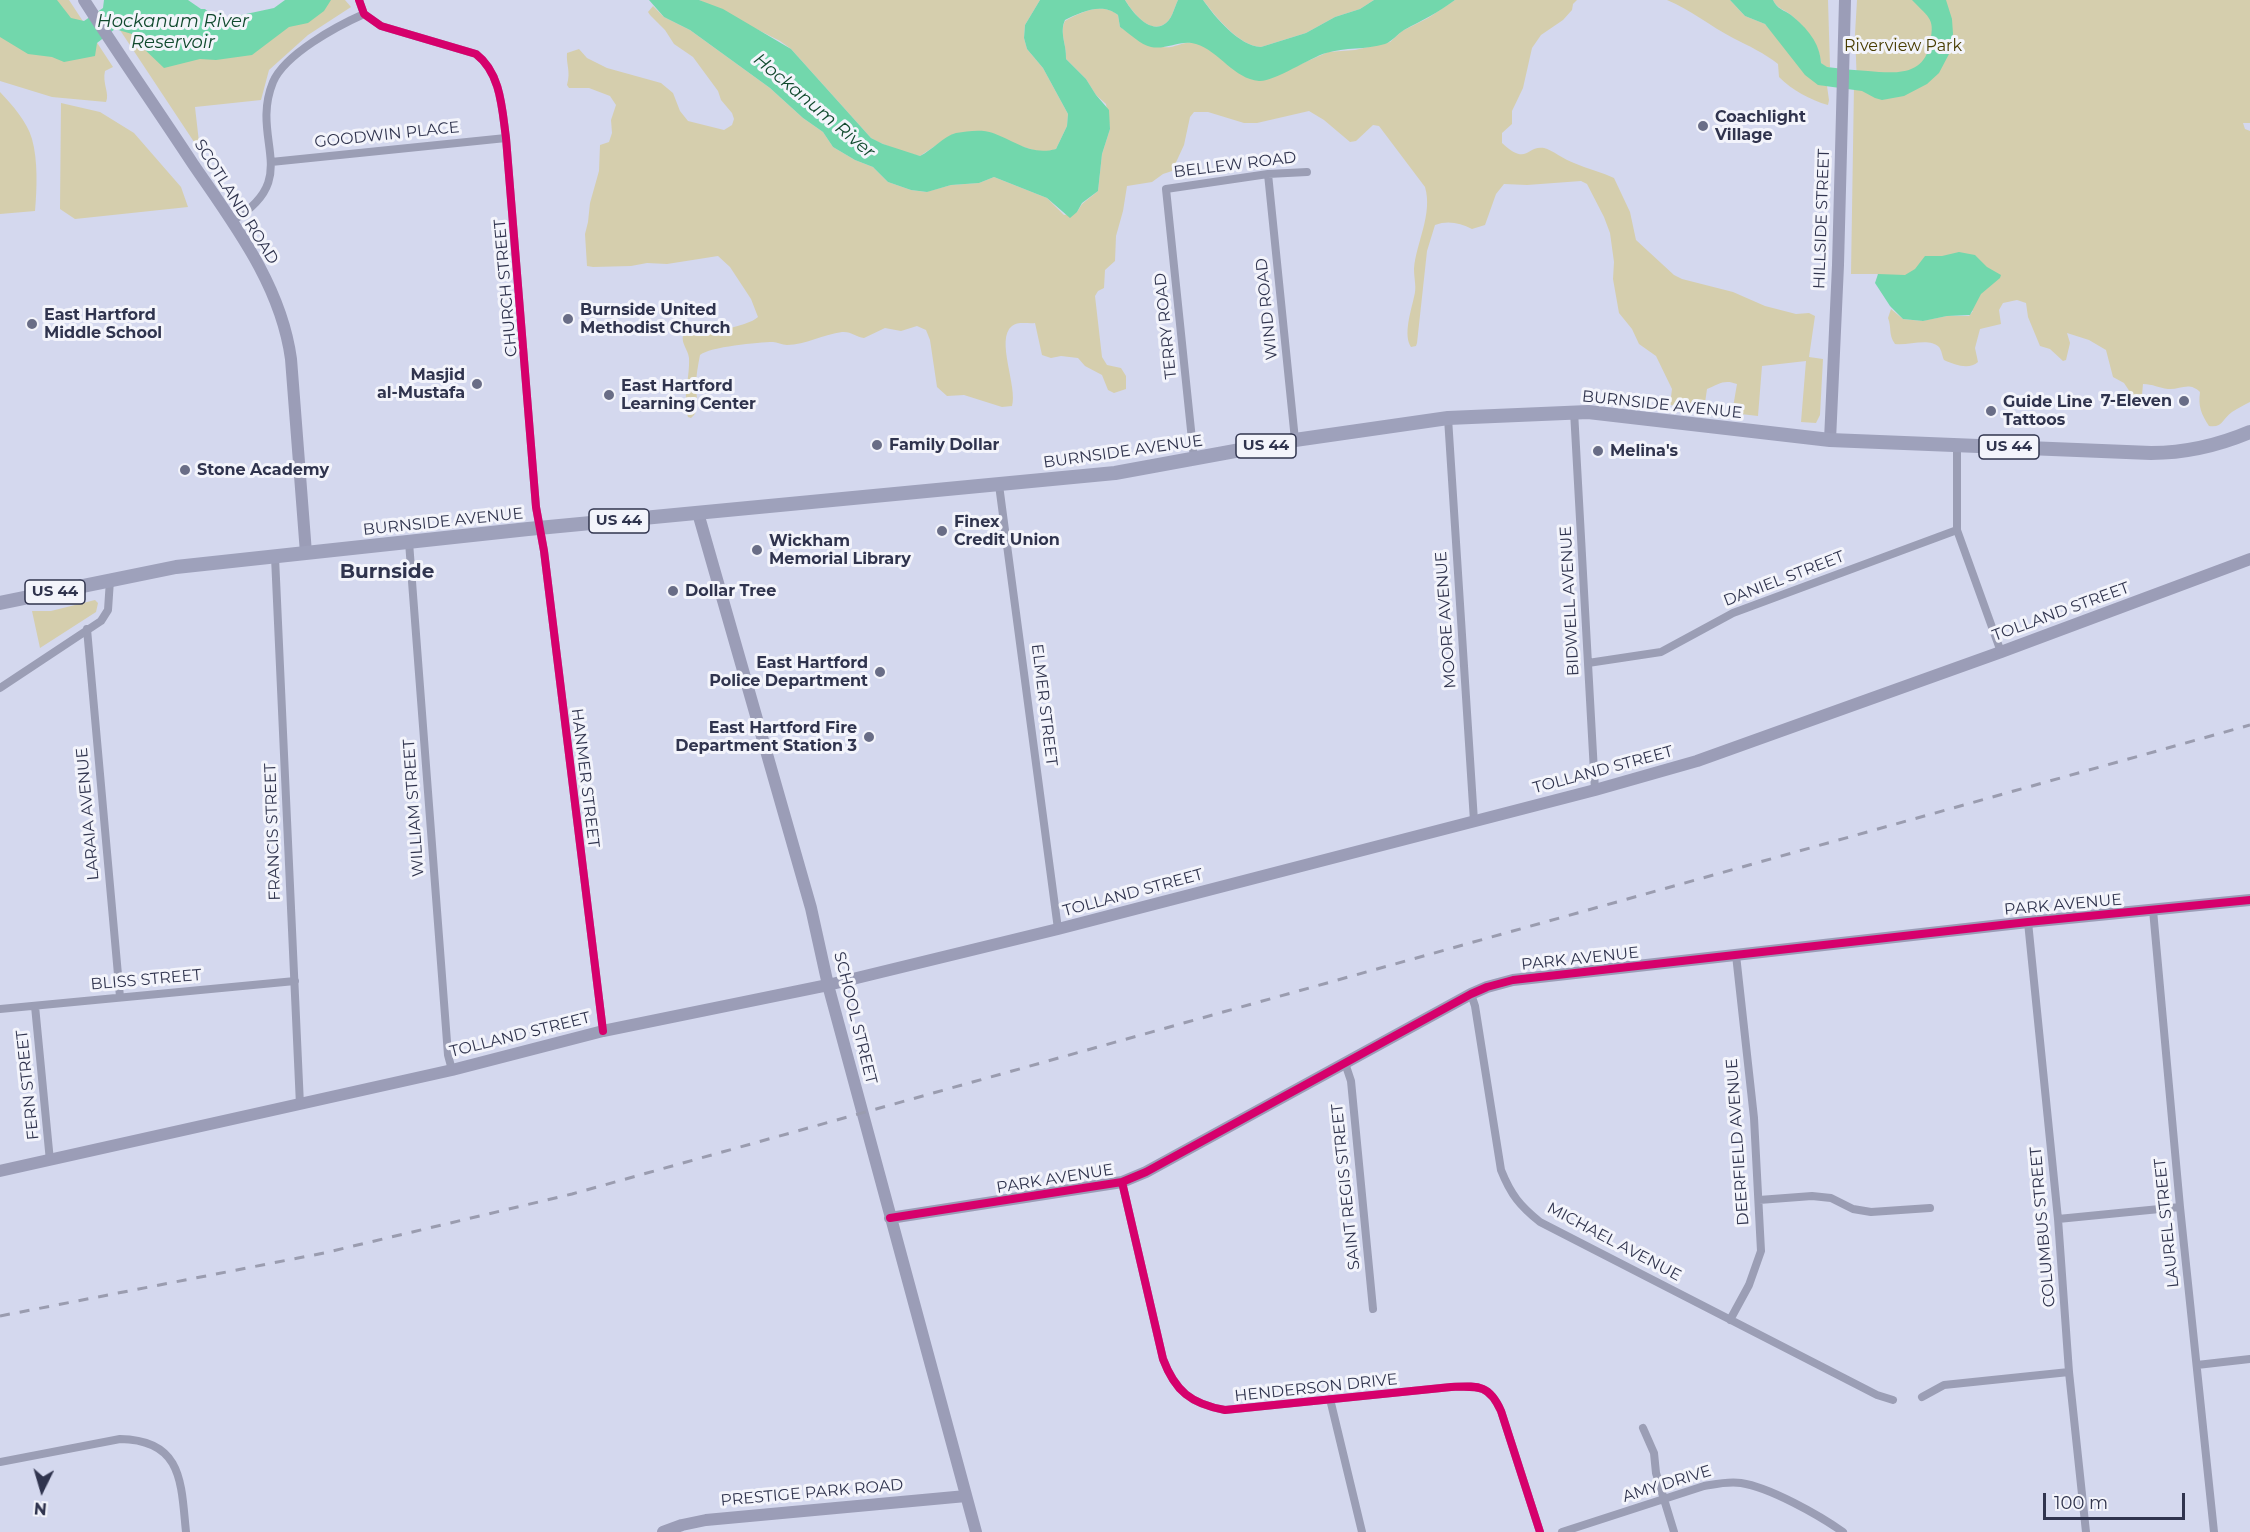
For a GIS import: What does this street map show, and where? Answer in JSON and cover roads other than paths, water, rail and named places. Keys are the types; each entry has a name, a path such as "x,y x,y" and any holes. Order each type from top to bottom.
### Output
{"main road":[{"name":"SCOTLAND ROAD","path":"84,0 232,220 257,260 275,298 288,339 306,554"},
{"name":"HILLSIDE STREET","path":"1830,440 1845,0"},
{"name":"BURNSIDE AVENUE","path":"0,603 176,567 540,528 1115,473 1295,440 1448,418 1574,411 1830,440 2170,453 2218,444 2250,432"},
{"name":"SCHOOL STREET","path":"698,513 811,908 828,985 976,1532"},
{"name":"TOLLAND STREET","path":"0,1171 452,1070 603,1031 828,985 1058,930 1595,790 1697,761 2001,652 2250,559"},
{"name":"PARK AVENUE","path":"890,1218 1122,1182 1146,1173 1471,994 1513,980 2028,922 2250,900"},
{"name":"PRESTIGE PARK ROAD","path":"663,1532 706,1520 966,1496"}],"street":[{"path":"232,220 250,209 264,194 270,182 267,103 274,81 283,67 314,42 335,27 364,14 359,0"},
{"name":"CHURCH STREET","path":"364,14 381,26 476,54 487,62 496,80 506,138 540,528"},
{"name":"GOODWIN PLACE","path":"271,162 506,138"},
{"name":"BELLEW ROAD","path":"1166,189 1268,174 1307,172"},
{"name":"WIND ROAD","path":"1268,174 1295,440"},
{"name":"TERRY ROAD","path":"1166,189 1194,459"},
{"name":"BIDWELL AVENUE","path":"1574,411 1595,790"},
{"name":"MOORE AVENUE","path":"1448,418 1474,821"},
{"path":"1957,445 1957,530 2001,652"},
{"name":"ELMER STREET","path":"999,485 1058,930"},
{"name":"HANMER STREET","path":"540,528 603,1031"},
{"name":"DANIEL STREET","path":"1588,663 1661,652 1733,613 1957,530"},
{"name":"WILLIAM STREET","path":"409,542 448,1055 452,1070"},
{"name":"FRANCIS STREET","path":"275,557 300,1105"},
{"path":"0,688 101,621 108,610 110,580"},
{"name":"LARAIA AVENUE","path":"87,629 120,997"},
{"name":"LAUREL STREET","path":"2153,910 2180,1207 2214,1532"},
{"name":"COLUMBUS STREET","path":"2028,922 2058,1219 2069,1372 2086,1531"},
{"name":"DEERFIELD AVENUE","path":"1730,1320 1749,1285 1761,1251 1754,1118 1736,956"},
{"name":"BLISS STREET","path":"0,1009 295,981"},
{"name":"MICHAEL AVENUE","path":"1471,994 1475,1006 1501,1170 1509,1189 1522,1207 1540,1222 1877,1395 1893,1400"},
{"name":"FERN STREET","path":"35,1006 50,1161"},
{"name":"SAINT REGIS STREET","path":"1345,1063 1351,1081 1373,1309"},
{"name":"HENDERSON DRIVE","path":"1122,1182 1163,1359 1169,1375 1179,1389 1193,1400 1209,1407 1225,1410 1451,1387 1485,1388 1495,1397 1501,1411 1540,1532"},
{"path":"1759,1200 1812,1196 1831,1198 1853,1209 1871,1212 1930,1208"},
{"path":"2058,1219 2180,1207"},
{"path":"2197,1365 2250,1359"},
{"path":"1922,1397 1944,1384 2069,1372"},
{"path":"1330,1399 1362,1532"},
{"path":"1643,1428 1654,1452 1656,1473 1674,1532"},
{"path":"0,1462 120,1439 136,1439 154,1445 176,1466 182,1490 186,1532"},
{"name":"AMY DRIVE","path":"1562,1532 1725,1482 1743,1483 1760,1488 1807,1510 1843,1532"}],"water":[{"name":"Hockanum River Reservoir","path":"0,0 57,0 71,18 84,21 103,8 104,0 188,0 201,9 205,9 218,20 274,8 285,0 331,0 324,11 308,23 289,27 252,55 216,60 200,59 164,68 132,34 115,29 97,43 95,56 64,62 52,57 28,54 0,37"},
{"name":"Hockanum River","path":"649,0 699,0 723,9 791,49 871,138 920,156 956,133 975,131 993,133 1023,147 1039,151 1056,149 1067,126 1068,114 1043,68 1027,49 1024,38 1025,25 1040,0 1125,0 1141,19 1157,27 1169,21 1178,0 1203,0 1236,36 1244,42 1261,47 1306,33 1335,17 1360,9 1374,0 1455,0 1385,44 1326,53 1273,78 1259,81 1242,75 1212,52 1196,44 1185,43 1157,48 1147,46 1120,27 1118,15 1112,11 1092,10 1065,20 1063,34 1066,59 1086,79 1109,110 1110,129 1102,154 1098,191 1082,203 1070,218 1047,198 994,177 979,183 951,185 927,192 911,190 888,182 873,167 833,147 823,132 803,118 770,88 690,30 664,17"},
{"path":"1730,0 1773,0 1807,31 1815,42 1821,63 1827,67 1896,72 1905,71 1920,64 1929,47 1932,30 1930,20 1912,0 1946,0 1952,19 1953,34 1949,54 1939,73 1927,84 1904,96 1882,100 1862,91 1818,85 1805,75 1765,24 1745,16"},
{"path":"1959,252 1975,255 1987,267 2001,275 1981,294 1970,315 1947,316 1923,321 1903,319 1890,306 1875,283 1878,274 1905,275 1915,269 1925,256 1942,256"}],"railway":[{"path":"0,1316 324,1253 572,1194 2250,725"}],"place":[{"name":"Coachlight Village","path":"1703,126"},
{"name":"Burnside United Methodist Church","path":"568,319"},
{"name":"East Hartford Middle School","path":"32,324"},
{"name":"Masjid al-Mustafa","path":"477,384"},
{"name":"East Hartford Learning Center","path":"609,395"},
{"name":"7-Eleven","path":"2184,401"},
{"name":"Guide Line Tattoos","path":"1991,411"},
{"name":"Family Dollar","path":"877,445"},
{"name":"Melina's","path":"1598,451"},
{"name":"Stone Academy","path":"185,470"},
{"name":"Finex Credit Union","path":"942,531"},
{"name":"Wickham Memorial Library","path":"757,550"},
{"name":"Dollar Tree","path":"673,591"},
{"name":"East Hartford Police Department","path":"880,672"},
{"name":"East Hartford Fire Department Station 3","path":"869,737"}],"district":[{"name":"Burnside","path":"387,572"}],"park label":[{"name":"Riverview Park","path":"1903,46"}]}
